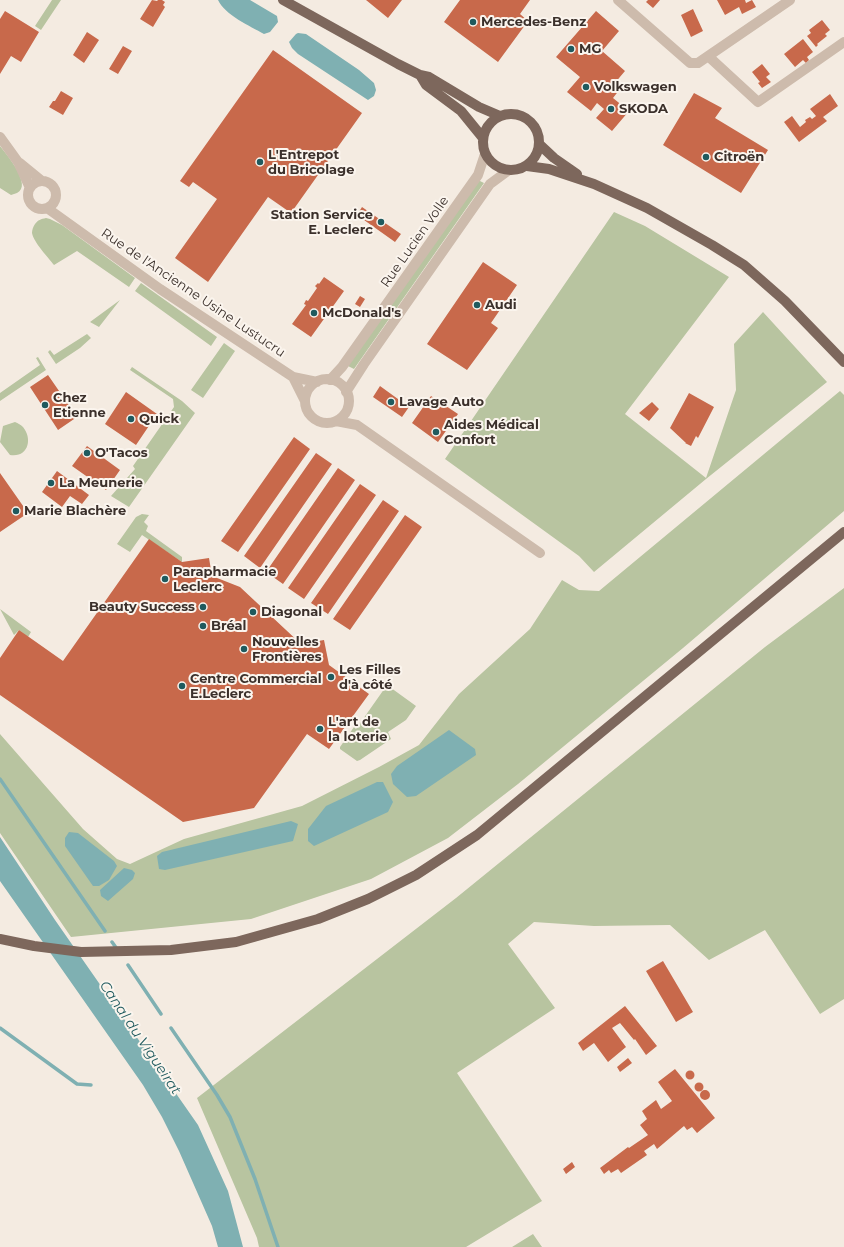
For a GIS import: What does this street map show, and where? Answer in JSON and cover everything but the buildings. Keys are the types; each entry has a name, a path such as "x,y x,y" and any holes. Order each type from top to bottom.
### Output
{"main road":[{"path":"283,0 420,75 429,77 479,107 500,116"},
{"path":"420,75 426,85 451,102 461,111 483,138"},
{"path":"527,166 533,160 539,144 538,135 534,126 528,120 520,116 513,114 500,116 486,129 483,138 485,154 495,166 509,170 527,166 549,169 594,184 647,208 744,265 785,301 844,362"},
{"path":"539,144 560,162 594,184"},
{"path":"0,939 34,946 81,952 171,950 236,942 318,919 368,899 416,875 476,835 844,532"}],"street":[{"path":"618,0 690,63 698,63 790,0"},
{"path":"708,56 758,102 844,42"},
{"name":"Rue de l'Ancienne Usine Lustucru","path":"0,137 18,162 30,188 28,197 32,205 39,209 50,205 56,198 55,189 50,183 42,181 18,162"},
{"name":"Rue Lucien Volle","path":"330,380 342,367 478,175 485,154"},
{"path":"346,392 490,184 509,170"},
{"path":"30,188 35,183 42,181"},
{"name":"Rue de l'Ancienne Usine Lustucru","path":"50,205 78,230 160,289 293,377 317,382"},
{"name":"Rue de l'Ancienne Usine Lustucru","path":"293,377 305,400"},
{"path":"330,380 337,382 342,386 348,398 348,405 346,412 342,417 329,423 315,420 306,408 305,400 310,387 317,382 330,380"},
{"path":"348,405 358,425"},
{"path":"336,421 358,425 540,553"}],"green space":[{"path":"52,0 61,0 41,30 35,26"},
{"path":"0,146 17,170 22,183 21,189 17,193 11,195 0,188"},
{"path":"478,180 484,183 354,369 348,366"},
{"path":"614,212 645,226 729,277 625,414 706,478 736,390 734,344 763,312 827,382 706,479 594,572 579,556 445,459"},
{"path":"46,218 62,225 135,278 129,287 77,251 54,265 38,245 32,233 33,227 36,223"},
{"path":"141,283 217,337 211,346 135,291"},
{"path":"120,300 99,327 90,322"},
{"path":"87,334 91,338 80,348 56,364 48,352 50,350 54,355"},
{"path":"224,343 235,351 203,398 191,390"},
{"path":"38,357 46,370 0,401 0,393 40,365 36,358"},
{"path":"132,367 182,401 195,413 129,507 111,496 135,469 133,466 174,407 173,399 130,370"},
{"path":"840,391 844,395 844,511 683,648 518,784 448,838 371,879 251,919 71,937 0,833 0,734 83,829 117,859 130,864 184,839 302,806 379,767 419,745 459,694 530,629 562,580 579,590 599,591"},
{"path":"15,422 23,427 28,437 28,442 25,451 21,454 10,455 0,442 3,426"},
{"path":"142,514 149,515 144,522 148,526 146,531 182,557 182,562 142,535 130,552 117,544 136,517"},
{"path":"844,588 844,999 820,1014 765,930 709,960 670,925 594,926 534,922 508,944 555,1008 457,1073 542,1201 466,1247 259,1247 257,1238 197,1098 456,898 765,647"},
{"path":"0,609 31,632 28,637 19,630 14,635"},
{"path":"387,685 416,706 406,720 388,732 391,739 357,761 340,749 340,747 354,727 356,729"},
{"path":"533,1234 542,1247 512,1247"}],"water":[{"path":"218,0 250,0 277,16 278,22 270,32 264,34 245,24 226,11"},
{"path":"298,33 306,34 359,70 374,83 376,90 374,96 368,100 298,54 289,42"},
{"path":"449,730 475,749 476,755 416,796 407,797 393,784 391,774 397,766"},
{"path":"377,782 383,782 393,802 388,812 314,846 308,841 308,829 326,806"},
{"path":"291,821 298,824 293,841 165,870 159,869 157,856 162,852"},
{"path":"69,832 78,833 114,861 117,866 109,880 99,886 93,886 65,846 65,838"},
{"path":"0,837 55,920 198,1125 228,1191 243,1247 218,1247 212,1226 179,1151 162,1117 143,1085 0,881"},
{"path":"124,868 132,870 135,873 133,879 108,901 101,896 100,890"}],"waterway":[{"path":"0,779 105,931"},
{"path":"112,942 117,949"},
{"path":"128,965 161,1014"},
{"path":"0,1028 77,1084 91,1085"},
{"path":"171,1028 217,1095 230,1117 255,1179 278,1247"}],"place":[{"name":"Mercedes-Benz","path":"473,22"},
{"name":"MG","path":"571,49"},
{"name":"Volkswagen","path":"586,87"},
{"name":"SKODA","path":"611,109"},
{"name":"Citroën","path":"706,157"},
{"name":"L'Entrepot du Bricolage","path":"260,162"},
{"name":"Station Service E. Leclerc","path":"381,222"},
{"name":"Audi","path":"477,305"},
{"name":"McDonald's","path":"314,313"},
{"name":"Lavage Auto","path":"391,402"},
{"name":"Chez Etienne","path":"45,405"},
{"name":"Quick","path":"131,419"},
{"name":"Aides Médical Confort","path":"436,432"},
{"name":"O'Tacos","path":"87,453"},
{"name":"La Meunerie","path":"51,483"},
{"name":"Marie Blachère","path":"16,511"},
{"name":"Parapharmacie Leclerc","path":"165,579"},
{"name":"Beauty Success","path":"203,607"},
{"name":"Diagonal","path":"253,612"},
{"name":"Bréal","path":"203,626"},
{"name":"Nouvelles Frontières","path":"244,649"},
{"name":"Les Filles d'à côté","path":"331,677"},
{"name":"Centre Commercial E.Leclerc","path":"182,686"},
{"name":"L'art de la loterie","path":"320,729"}],"water label":[{"name":"Canal du Vigueirat","path":"140,1038"}]}
